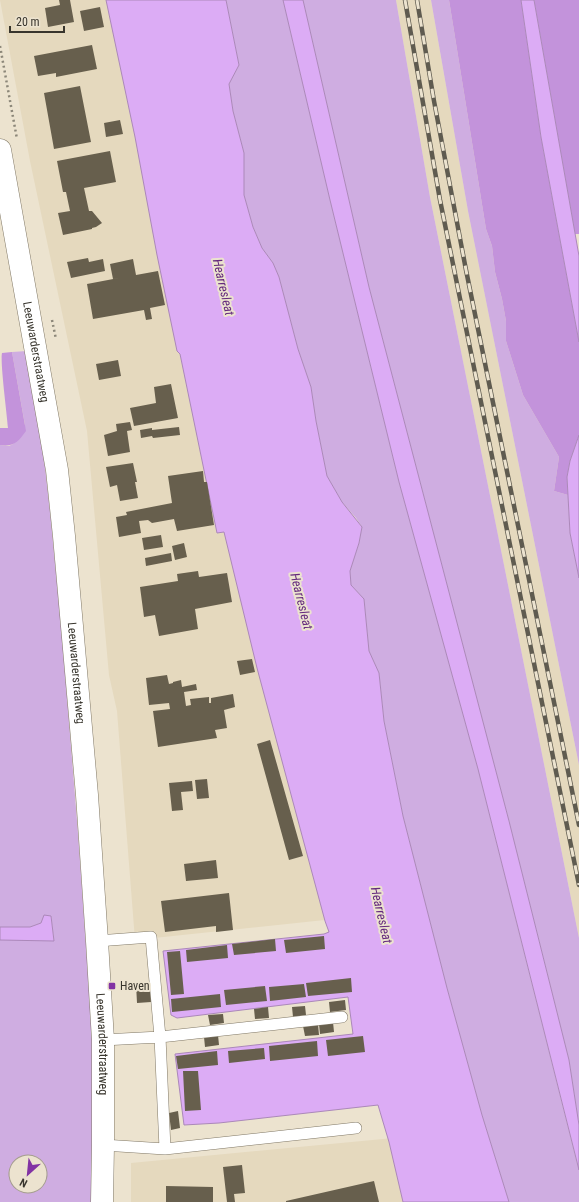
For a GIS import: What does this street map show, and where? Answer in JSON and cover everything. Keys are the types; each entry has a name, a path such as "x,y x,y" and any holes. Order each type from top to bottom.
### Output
{"street":[{"name":"Leeuwarderstraatweg","path":"0,150 57,470 65,544 98,941 103,1040 102,1202"}],"lane":[{"path":"98,941 151,938 160,1037 165,1149"},
{"path":"103,1040 160,1037 342,1017"},
{"path":"103,1145 165,1149 356,1128"}],"shaded area":[{"path":"0,0 124,0 334,919 135,940 117,711 109,675 87,431 30,161"},
{"path":"226,0 283,0 399,482 478,769 579,1170 579,1202 509,1202 482,1115 447,988 403,816 384,721 379,673 369,651 364,599 351,585 350,571 359,543 362,527 342,502 327,476 311,387 298,349 279,277 273,263 262,248 253,227 244,195 244,153 233,111 229,84 239,65"},
{"path":"303,0 396,0 430,197 579,938 579,1125 569,1060 509,821 369,287"},
{"path":"396,0 431,0 468,211 579,765 579,938 430,197"},
{"path":"431,0 449,0 486,229 492,246 495,272 506,321 506,341 523,395 559,457 554,491 568,495 570,533 579,578 579,765 468,211"},
{"path":"449,0 521,0 541,137 579,342 579,435 570,461 567,477 568,495 554,491 559,457 523,395 506,341 506,321 495,272 492,246 486,229"},
{"path":"534,0 579,0 579,234 575,234"},
{"path":"27,351 40,423 62,635 93,1043 93,1202 0,1202 0,940 54,940 51,916 48,916 41,923 30,927 0,927 0,445 9,446 13,444 25,425 12,352"},
{"path":"12,352 26,431 15,443 0,445 0,428 8,428 2,353"},
{"path":"404,1137 418,1202 131,1202 131,1163"}],"water":[{"name":"Hearresleat","path":"106,0 226,0 239,65 229,84 233,111 244,153 244,195 253,227 262,248 273,263 279,277 298,349 311,387 327,476 342,502 362,527 359,543 350,571 351,585 364,599 369,651 379,673 384,721 403,816 447,988 482,1115 509,1202 403,1202 389,1142 378,1105 219,1123 184,1125 175,1054 353,1034 348,997 177,1018 171,1015 163,951 324,934 329,932 257,668 224,532 217,533 180,354 177,351 157,255 135,137"},
{"path":"283,0 303,0 369,287 509,821 569,1060 579,1125 579,1170 478,769 399,482"},
{"path":"521,0 534,0 579,256 579,342 541,137"},
{"path":"579,435 579,578 570,533 567,477 570,461"},
{"path":"44,915 51,916 54,941 0,940 0,927 30,927 41,923"}],"building":[{"path":"59,0 70,0 74,22 48,27 45,8 60,5"},
{"path":"100,7 104,27 84,31 80,11"},
{"path":"92,45 97,69 56,77 56,73 38,76 34,56"},
{"path":"80,86 91,142 54,149 44,93"},
{"path":"120,120 123,134 106,137 104,123"},
{"path":"110,151 116,182 84,188 89,211 92,211 102,223 92,229 63,235 58,213 70,211 66,192 63,192 57,161"},
{"path":"88,258 89,262 103,259 105,271 71,278 67,262"},
{"path":"133,259 136,275 158,271 165,305 150,308 152,319 146,320 144,310 93,319 87,284 129,276 113,279 110,264"},
{"path":"118,360 121,376 99,380 96,364"},
{"path":"171,384 178,418 134,426 130,408 156,403 154,387"},
{"path":"130,422 132,430 127,431 130,452 108,456 104,435 117,431 116,424"},
{"path":"179,427 180,435 141,438 140,430"},
{"path":"133,463 137,482 135,482 138,498 120,501 117,485 110,487 106,467"},
{"path":"203,471 204,482 207,482 214,525 177,531 174,519 152,523 148,520 139,521 141,533 119,537 116,517 127,515 126,512 172,503 168,476"},
{"path":"161,535 163,547 144,550 142,538"},
{"path":"184,543 187,557 175,560 172,546"},
{"path":"171,553 172,561 146,566 145,558"},
{"path":"198,571 199,577 227,573 232,602 195,609 198,629 159,636 155,615 144,617 140,587 178,581 177,574"},
{"path":"252,659 255,672 240,675 237,661"},
{"path":"167,675 169,684 181,680 182,687 196,684 197,690 184,692 186,706 191,705 190,699 209,697 209,703 211,703 211,698 233,694 235,707 224,710 227,728 215,730 217,738 158,747 153,711 170,709 169,703 149,705 146,678"},
{"path":"270,740 303,856 289,860 257,744"},
{"path":"207,779 209,798 197,799 195,780"},
{"path":"192,781 193,791 181,792 183,810 172,811 169,783"},
{"path":"216,860 218,878 186,881 184,864"},
{"path":"229,893 233,930 216,932 216,926 165,932 161,901"},
{"path":"324,936 325,949 286,953 284,940"},
{"path":"275,939 276,951 234,955 232,944"},
{"path":"227,945 228,958 187,962 186,950"},
{"path":"180,951 184,994 171,995 167,952"},
{"path":"351,978 352,992 308,996 306,983"},
{"path":"150,983 151,1002 137,1003 136,984"},
{"path":"304,984 306,997 270,1001 269,987"},
{"path":"265,986 267,1001 226,1005 224,990"},
{"path":"220,994 221,1007 172,1012 171,999"},
{"path":"345,1000 346,1010 330,1012 329,1002"},
{"path":"305,1006 306,1015 293,1017 292,1007"},
{"path":"268,1007 269,1018 255,1019 254,1009"},
{"path":"223,1014 224,1023 210,1025 208,1015"},
{"path":"333,1022 334,1032 320,1034 319,1024"},
{"path":"318,1024 319,1035 305,1036 303,1026"},
{"path":"218,1035 219,1045 205,1047 204,1037"},
{"path":"363,1036 365,1052 328,1056 326,1040"},
{"path":"317,1041 318,1056 270,1061 269,1046"},
{"path":"264,1048 265,1059 229,1063 228,1051"},
{"path":"217,1051 218,1065 178,1069 176,1056"},
{"path":"183,1071 198,1071 201,1110 185,1111"},
{"path":"178,1111 180,1128 171,1130 169,1113"},
{"path":"242,1165 245,1193 234,1194 235,1202 227,1202 223,1167"},
{"path":"374,1181 379,1202 286,1202 286,1201"},
{"path":"166,1186 213,1187 213,1202 166,1202"}],"railway":[{"path":"405,0 440,200 579,885"},
{"path":"417,0 434,101 466,270 579,825"}],"place":[{"name":"Haven","path":"112,986"}]}
